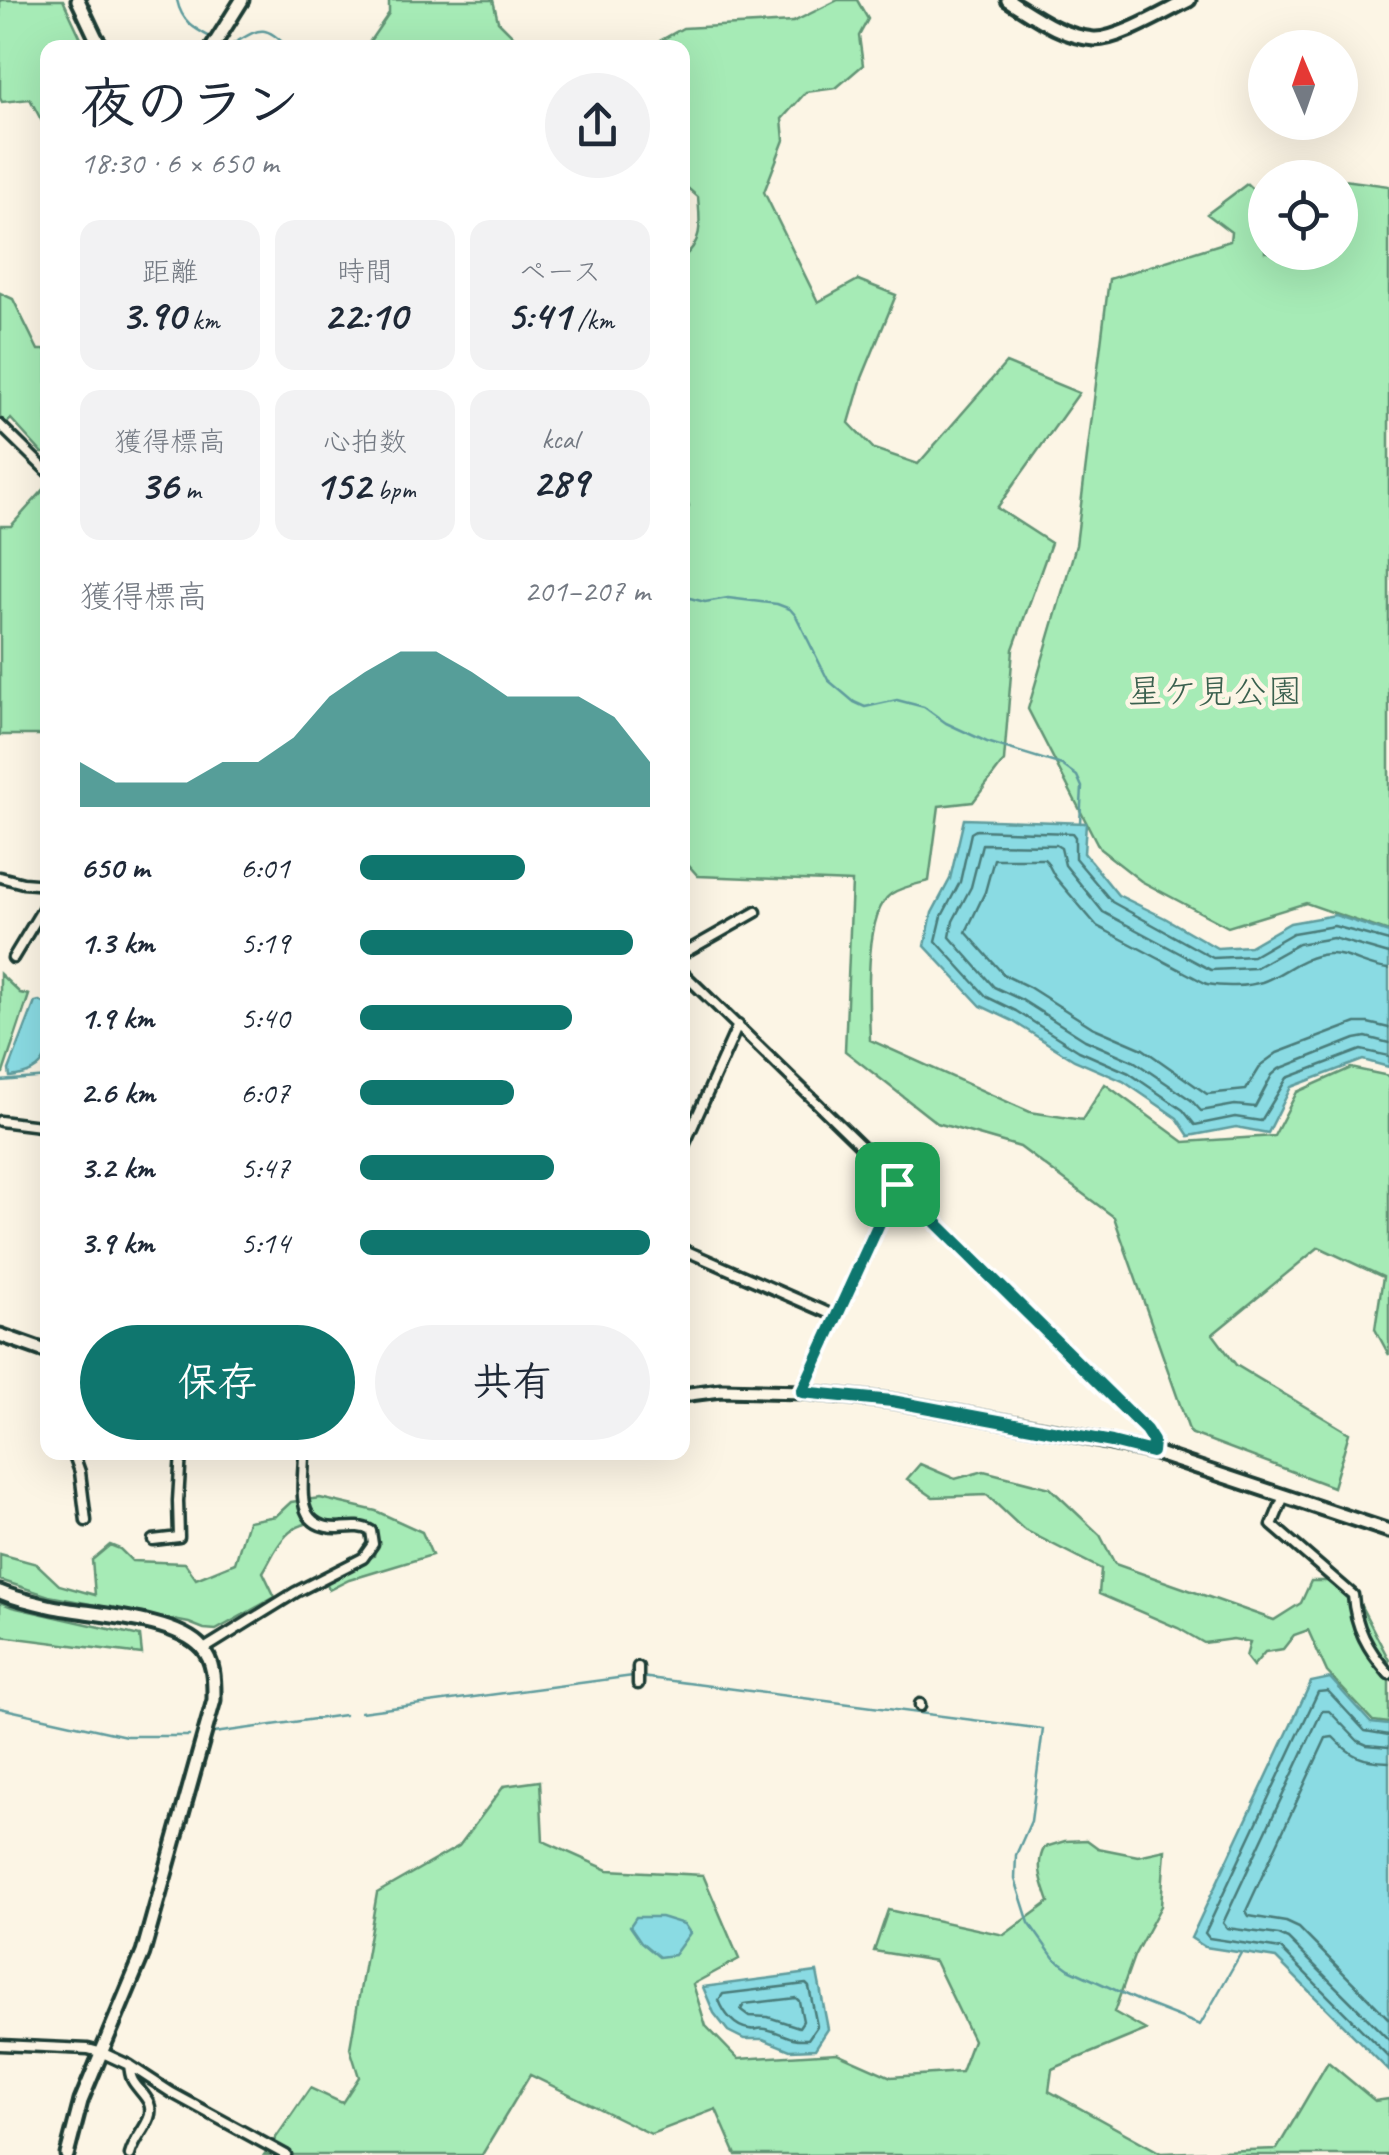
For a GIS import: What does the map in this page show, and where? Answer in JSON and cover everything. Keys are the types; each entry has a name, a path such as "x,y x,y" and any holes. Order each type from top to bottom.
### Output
{"street":[{"path":"78,0 97,40"},
{"path":"217,40 242,0"},
{"path":"1008,0 1057,29 1094,39 1118,34 1189,0"},
{"path":"0,425 40,464"},
{"path":"0,877 40,884"},
{"path":"690,949 756,912"},
{"path":"13,958 40,913"},
{"path":"34,923 40,926"},
{"path":"690,980 1146,1430 1153,1441 1152,1452"},
{"path":"690,1132 738,1025"},
{"path":"0,1122 40,1125"},
{"path":"802,1392 897,1184"},
{"path":"690,1253 835,1316"},
{"path":"0,1335 40,1349"},
{"path":"690,1394 721,1390 802,1392 906,1403 1074,1434 1152,1452 1389,1531"},
{"path":"76,1460 86,1521"},
{"path":"152,1540 179,1537 180,1460"},
{"path":"204,1649 296,1592 356,1563 371,1549 371,1531 365,1527 326,1528 309,1519 305,1512 304,1460"},
{"path":"1284,1496 1272,1525 1353,1595 1354,1613 1371,1654 1389,1674"},
{"path":"0,1592 54,1607 168,1628 193,1639 204,1649 213,1670 214,1700 143,1953 82,2100 67,2155"},
{"path":"638,1669 638,1684"},
{"path":"0,2045 88,2048 103,2053 286,2155"},
{"path":"129,2065 131,2078 150,2108 130,2155"}],"green space":[{"path":"0,0 63,0 82,40 40,40 40,118 30,99 2,102"},
{"path":"389,0 493,0 498,21 517,40 371,40 389,13"},
{"path":"838,0 857,0 868,19 859,36 863,65 836,88 806,92 782,119 784,140 764,192 818,302 858,280 896,295 862,378 849,423 874,449 918,464 1006,363 1079,393 997,508 1051,543 1013,649 1004,761 973,802 939,806 929,881 891,894 882,905 870,962 870,1040 1030,1112 1082,1120 1105,1084 1184,1142 1274,1136 1297,1092 1351,1068 1389,1076 1389,1355 1375,1329 1383,1277 1319,1247 1213,1334 1236,1365 1349,1433 1333,1487 1190,1433 1114,1217 1020,1147 937,1123 845,1051 852,882 698,876 690,867 690,251 699,230 699,214 698,197 690,190 690,40 662,40 683,28 793,22"},
{"name":"星ケ見公園","path":"1358,182 1389,186 1389,932 1306,903 1228,927 1141,881 1100,849 1028,709 1076,545 1109,279 1230,241 1231,232 1207,214 1247,184 1248,270 1358,270"},
{"path":"0,293 13,299 40,350 40,451 11,419 0,430"},
{"path":"40,494 40,735 0,735 0,526 11,526"},
{"path":"0,974 20,993 29,995 3,1073 0,1073"},
{"path":"920,1464 955,1479 984,1471 1050,1488 1100,1535 1115,1564 1274,1620 1301,1603 1311,1581 1327,1581 1359,1602 1389,1660 1389,1723 1373,1721 1327,1672 1308,1630 1294,1635 1283,1649 1265,1652 1253,1666 1246,1657 1250,1642 1233,1639 1204,1643 1099,1594 1101,1569 1023,1529 987,1495 933,1497 907,1479"},
{"path":"320,1498 376,1511 422,1532 432,1555 349,1580 329,1590 326,1581 374,1556 377,1536 367,1525 322,1521 301,1525 281,1542 263,1572 275,1597 216,1630 49,1596 0,1580 0,1554 37,1564 59,1585 95,1595 92,1560 110,1545 132,1561 185,1563 196,1579 235,1563 248,1521 276,1516 291,1502"},
{"path":"0,1602 140,1636 142,1654 0,1636"},
{"path":"540,1781 543,1841 608,1870 703,1875 739,1959 693,1984 706,2026 738,2059 837,2053 891,2077 961,2072 973,2040 935,1961 874,1951 888,1910 1004,1935 1049,1902 1040,1867 1045,1847 1087,1840 1098,1848 1138,1856 1165,1850 1161,1906 1134,1956 1114,2012 1146,2030 1052,2069 1049,2091 1161,2153 1277,2149 1328,2062 1375,2101 1389,2099 1389,2155 736,2155 716,2109 651,2134 530,2075 482,2155 264,2155 310,2088 342,2103 359,2077 350,2048 377,1893 459,1846 504,1786"}],"water":[{"path":"964,819 1086,823 1084,853 1118,895 1217,948 1250,946 1290,923 1335,915 1389,933 1389,1067 1363,1060 1291,1087 1268,1133 1236,1127 1189,1136 1177,1118 1123,1081 1074,1060 981,1006 925,946 932,913 950,879"},
{"path":"40,1001 40,1064 25,1074 10,1077 9,1070 35,1002"},
{"path":"1330,1678 1371,1723 1389,1725 1389,2071 1276,1958 1205,1947 1191,1938 1311,1682"},
{"path":"636,1917 661,1917 684,1924 690,1933 674,1955 659,1957 630,1926"},
{"path":"817,1972 828,2029 815,2049 790,2050 728,2031 714,2013 703,1987"}],"waterway":[{"path":"177,0 186,20 214,39"},
{"path":"240,40 260,31 279,40"},
{"path":"690,598 705,602 728,598 790,609 828,680 854,702 865,707 897,700 924,707 946,723 987,742 1062,765 1077,776 1082,787 1080,823"},
{"path":"0,1081 40,1078"},
{"path":"361,1712 633,1676"},
{"path":"641,1677 1043,1729 1031,1821 1016,1855 1015,1879 1029,1923 1054,1958 1069,1969 1200,2025 1241,1953"},
{"path":"0,1708 126,1736 189,1736"},
{"path":"214,1733 344,1715"}],"route":[{"path":"897,1184 1146,1430 1153,1441 1152,1452 892,1401 802,1392 897,1184"}]}
